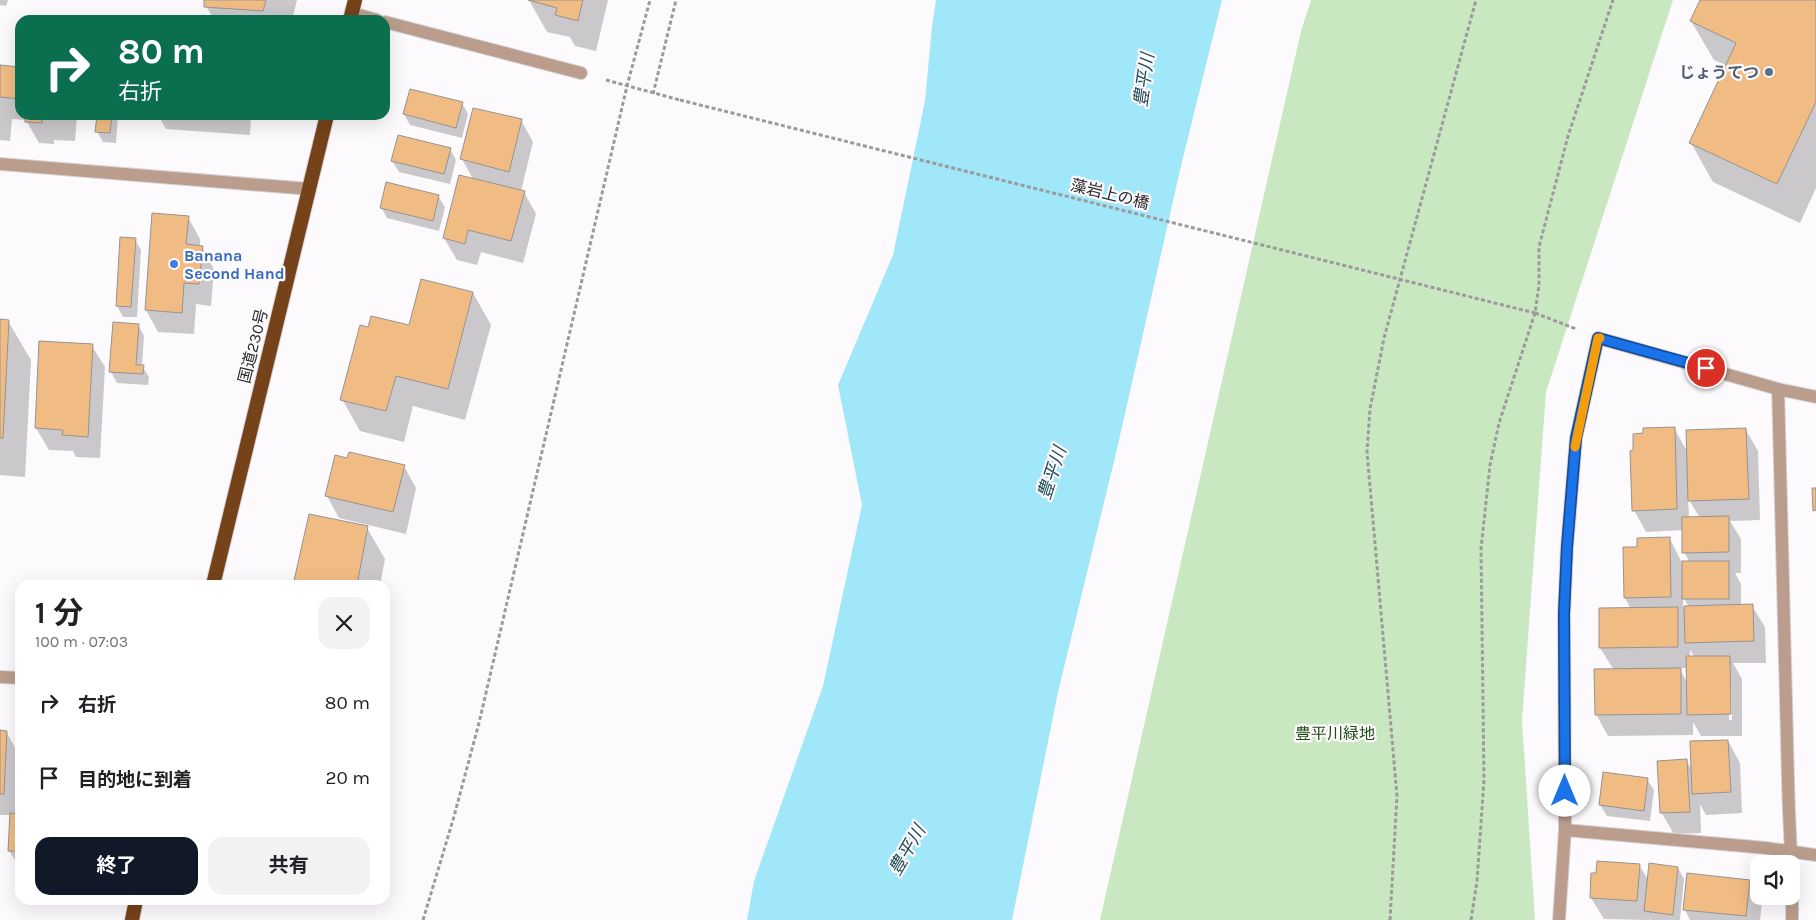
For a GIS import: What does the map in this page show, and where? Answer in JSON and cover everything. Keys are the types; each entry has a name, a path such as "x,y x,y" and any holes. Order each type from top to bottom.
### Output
{"highway":[{"name":"国道230号","path":"214,580 326,120"},
{"path":"132,920 135,905"}],"street":[{"path":"390,23 581,73"},
{"path":"0,164 310,189"},
{"path":"1559,920 1565,830 1564,614 1567,547 1576,438 1598,338 1816,397"},
{"path":"1778,388 1790,851 1793,883 1792,920"},
{"path":"0,676 15,678"},
{"path":"1565,830 1816,855"}],"path":[{"path":"423,920 453,820 479,723 627,86 650,0"},
{"path":"653,94 676,0"},
{"path":"1390,920 1397,796 1368,452 1370,409 1384,338 1476,0"},
{"path":"1471,920 1477,881 1484,780 1481,548 1490,464 1499,423 1535,312 1539,285 1539,247 1568,136 1613,0"},
{"name":"藻岩上の橋","path":"581,73 653,94 1535,312 1598,338"}],"green space":[{"name":"豊平川緑地","path":"1311,0 1673,0 1546,392 1522,720 1535,920 1100,920 1301,31"}],"water":[{"name":"豊平川","path":"936,0 1222,0 1180,170 1117,449 1058,692 1012,920 747,920 754,881 823,686 862,505 838,385 893,255 925,101"}],"building":[{"path":"204,0 266,0 263,11 204,7"},
{"path":"528,0 583,0 578,21 555,15 557,8"},
{"name":"じょうてつ","path":"1700,0 1816,0 1816,102 1777,184 1689,143 1736,43 1690,21"},
{"path":"0,65 15,66 15,98 0,97"},
{"path":"410,89 463,102 456,128 403,114"},
{"path":"473,108 522,119 509,172 460,159"},
{"path":"25,120 42,120 42,123 25,122"},
{"path":"96,120 111,120 110,133 95,132"},
{"path":"398,135 451,148 444,174 391,161"},
{"path":"459,175 525,191 511,241 468,230 465,244 443,238"},
{"path":"386,182 439,195 433,221 380,208"},
{"name":"Banana Second Hand","path":"152,213 189,216 186,244 203,246 199,284 184,283 182,313 145,310"},
{"path":"120,237 136,238 131,307 116,306"},
{"path":"421,279 473,292 448,389 396,376 386,411 340,400 360,325 368,327 371,316 409,325"},
{"path":"0,319 9,320 3,438 0,438"},
{"path":"113,322 139,324 136,365 144,365 143,374 109,372"},
{"path":"39,341 93,344 88,437 62,435 63,430 35,428"},
{"path":"1675,427 1677,509 1632,511 1630,451 1633,450 1633,434 1643,433 1643,428"},
{"path":"1746,428 1749,499 1688,501 1686,430"},
{"path":"349,452 405,465 393,512 325,496 335,455 347,458"},
{"path":"1812,488 1816,488 1816,510 1813,511"},
{"path":"309,514 368,526 358,580 294,580"},
{"path":"1729,516 1729,552 1682,553 1682,517"},
{"path":"1670,537 1671,597 1624,598 1623,547 1637,547 1637,538"},
{"path":"1682,561 1729,561 1729,599 1682,599"},
{"path":"1753,604 1754,641 1685,643 1684,606"},
{"path":"1678,607 1678,647 1599,648 1599,608"},
{"path":"1686,656 1730,656 1731,714 1687,715"},
{"path":"1681,668 1681,714 1595,715 1594,669"},
{"path":"0,730 7,731 4,794 0,794"},
{"path":"1728,740 1731,792 1692,794 1690,741"},
{"path":"1687,759 1690,812 1660,813 1657,761"},
{"path":"1603,772 1648,778 1644,811 1599,805"},
{"path":"10,813 15,814 15,851 8,851"},
{"path":"1597,861 1640,864 1637,901 1590,898 1591,873 1596,873"},
{"path":"1649,863 1678,867 1673,915 1644,911"},
{"path":"1687,873 1750,880 1746,916 1683,910"}],"slow traffic":[{"path":"1575,447 1598,338 1600,338"}],"place":[{"name":"じょうてつ","path":"1769,72"},
{"name":"Banana Second Hand","path":"174,264"}],"route":[{"path":"1565,791 1564,614 1567,547 1576,438 1598,338 1706,368"}]}
